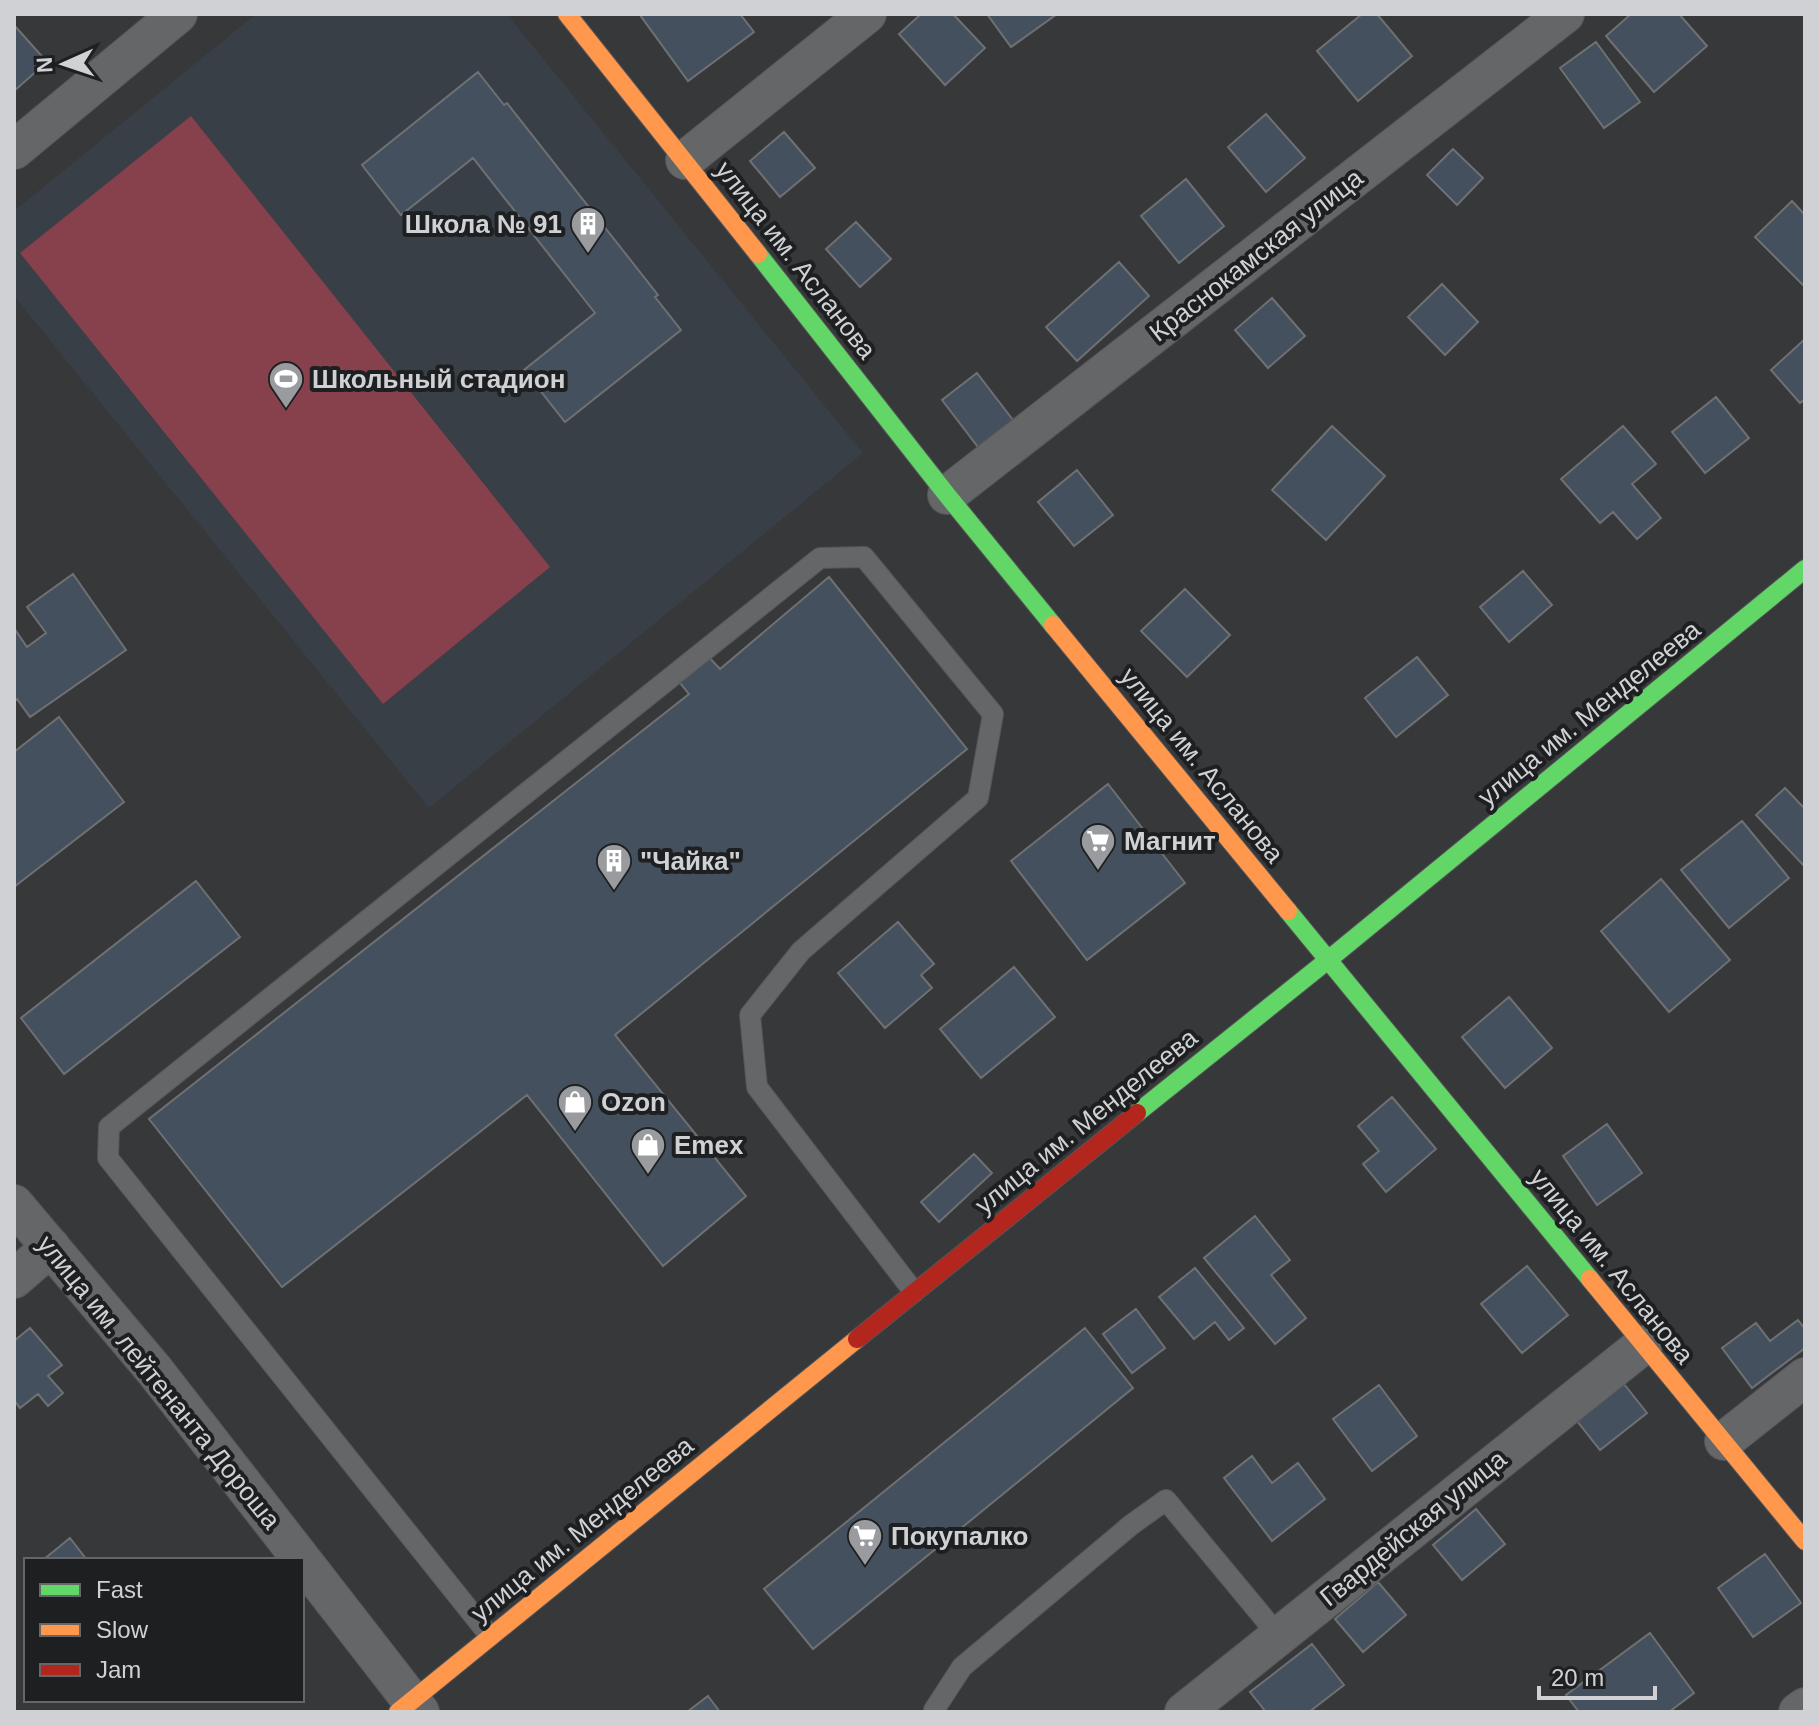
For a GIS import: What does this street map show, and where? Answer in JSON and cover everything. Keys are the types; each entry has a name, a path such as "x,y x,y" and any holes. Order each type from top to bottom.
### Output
{"street":[{"path":"14,150 178,14"},
{"name":"улица им. Асланова","path":"567,14 947,495 1805,1541"},
{"path":"685,160 867,14"},
{"name":"Краснокамская улица","path":"947,495 1565,14"},
{"name":"улица им. Менделеева","path":"410,1708 490,1636 1328,960 1805,569"},
{"name":"улица им. лейтенанта Дороша","path":"14,1204 155,1371 300,1558"},
{"path":"14,1279 51,1247"},
{"name":"Гвардейская улица","path":"1184,1712 1643,1345"},
{"path":"1724,1441 1805,1377"},
{"name":"улица им. лейтенанта Дороша","path":"304,1563 410,1708"},
{"path":"1798,1712 1805,1707"}],"lane":[{"path":"490,1636 108,1158 109,1127 820,558 864,557 993,714 978,798 801,951 750,1015 757,1087 914,1292"},
{"path":"934,1712 962,1667 1131,1525 1166,1500 1278,1635"}],"shaded area":[{"path":"256,14 507,14 863,453 429,808 14,296 14,211"},
{"name":"Школьный стадион","path":"191,116 550,567 383,704 20,253"}],"building":[{"path":"642,14 740,14 754,32 688,81"},
{"path":"921,14 953,14 985,48 945,85 899,34"},
{"path":"987,14 1057,14 1011,47"},
{"path":"1362,14 1377,14 1412,56 1358,101 1317,51"},
{"path":"1631,14 1679,14 1707,46 1654,92 1606,36"},
{"path":"14,25 47,62 14,91"},
{"path":"1596,42 1640,102 1604,128 1560,68"},
{"name":"Школа № 91","path":"478,72 504,105 507,103 658,295 655,297 681,330 565,422 524,370 595,313 473,158 401,215 362,165"},
{"path":"1266,114 1305,158 1266,192 1228,147"},
{"path":"784,132 815,168 780,197 750,161"},
{"path":"1453,149 1483,178 1457,205 1427,175"},
{"path":"1186,179 1224,226 1179,263 1141,216"},
{"path":"1792,201 1805,215 1803,285 1755,237"},
{"path":"856,222 891,259 860,287 826,249"},
{"path":"1119,262 1149,296 1077,361 1046,327"},
{"path":"1442,284 1478,322 1445,355 1408,317"},
{"path":"1272,298 1305,336 1268,368 1235,330"},
{"path":"1805,339 1805,399 1800,403 1771,370"},
{"path":"977,373 1013,420 978,447 942,400"},
{"path":"1716,397 1749,438 1705,473 1672,432"},
{"path":"1332,426 1385,476 1326,540 1272,490"},
{"path":"1623,426 1656,464 1632,484 1661,518 1637,539 1613,512 1600,523 1561,479"},
{"path":"1077,470 1113,515 1074,546 1038,502"},
{"path":"1523,571 1552,605 1509,642 1480,607"},
{"path":"73,574 126,650 30,717 17,699 14,702 14,628 27,647 46,633 27,607"},
{"name":"\"Чайка\"","path":"829,577 967,749 615,1035 746,1196 663,1266 527,1095 282,1287 149,1119 689,694 676,678 706,654 720,669"},
{"path":"1185,589 1230,635 1187,677 1141,631"},
{"path":"1417,657 1448,695 1396,737 1365,698"},
{"path":"59,717 124,802 14,887 14,752"},
{"name":"Магнит","path":"1108,784 1185,883 1087,960 1011,861"},
{"path":"1785,788 1805,809 1805,867 1756,815"},
{"path":"1742,821 1789,878 1729,928 1681,870"},
{"path":"1661,879 1730,960 1669,1012 1601,931"},
{"path":"196,881 240,937 64,1074 21,1018"},
{"path":"898,922 934,964 921,975 932,988 885,1028 838,973"},
{"path":"1014,967 1055,1017 981,1078 940,1029"},
{"path":"1509,997 1552,1048 1505,1088 1462,1037"},
{"path":"1392,1097 1436,1149 1386,1192 1363,1164 1379,1151 1358,1126"},
{"path":"1607,1124 1642,1173 1597,1205 1563,1156"},
{"path":"974,1154 992,1173 939,1222 921,1202"},
{"path":"1255,1216 1290,1260 1271,1275 1306,1318 1275,1344 1204,1258"},
{"path":"1527,1266 1568,1315 1522,1353 1481,1304"},
{"path":"1195,1268 1244,1328 1229,1340 1215,1322 1194,1339 1159,1297"},
{"path":"1136,1309 1165,1348 1132,1373 1103,1334"},
{"path":"1798,1320 1805,1329 1805,1348 1752,1388 1722,1348 1756,1323 1770,1341"},
{"path":"30,1328 62,1365 48,1376 63,1393 48,1406 38,1394 20,1408 14,1400 14,1341"},
{"path":"1085,1328 1133,1388 813,1649 764,1589"},
{"path":"1624,1384 1647,1413 1600,1450 1577,1421"},
{"path":"1379,1385 1417,1436 1372,1471 1333,1419"},
{"path":"1252,1456 1272,1483 1298,1463 1325,1499 1272,1541 1224,1478"},
{"path":"1476,1509 1505,1544 1462,1580 1433,1545"},
{"path":"70,1538 85,1558 45,1558"},
{"path":"1765,1554 1801,1603 1753,1637 1718,1588"},
{"path":"1378,1582 1406,1615 1363,1652 1335,1619"},
{"path":"1650,1633 1694,1693 1669,1712 1579,1712 1566,1695"},
{"path":"1312,1644 1344,1685 1309,1712 1266,1712 1250,1692"},
{"path":"708,1696 720,1712 687,1712"}],"traffic: fast":[{"path":"758,254 1053,625"},
{"path":"1137,1113 1805,569"},
{"path":"1288,911 1590,1279"}],"traffic: slow":[{"path":"567,14 758,254"},
{"path":"1053,625 1288,911"},
{"path":"1590,1279 1805,1541"},
{"path":"398,1712 857,1339"}],"traffic: jam":[{"path":"857,1339 1137,1113"}],"place":[{"name":"Школа № 91","path":"588,255"},
{"name":"Школьный стадион","path":"286,410"},
{"name":"Магнит","path":"1098,872"},
{"name":"\"Чайка\"","path":"614,892"},
{"name":"Ozon","path":"575,1133"},
{"name":"Emex","path":"648,1176"},
{"name":"Покупалко","path":"865,1567"}]}
